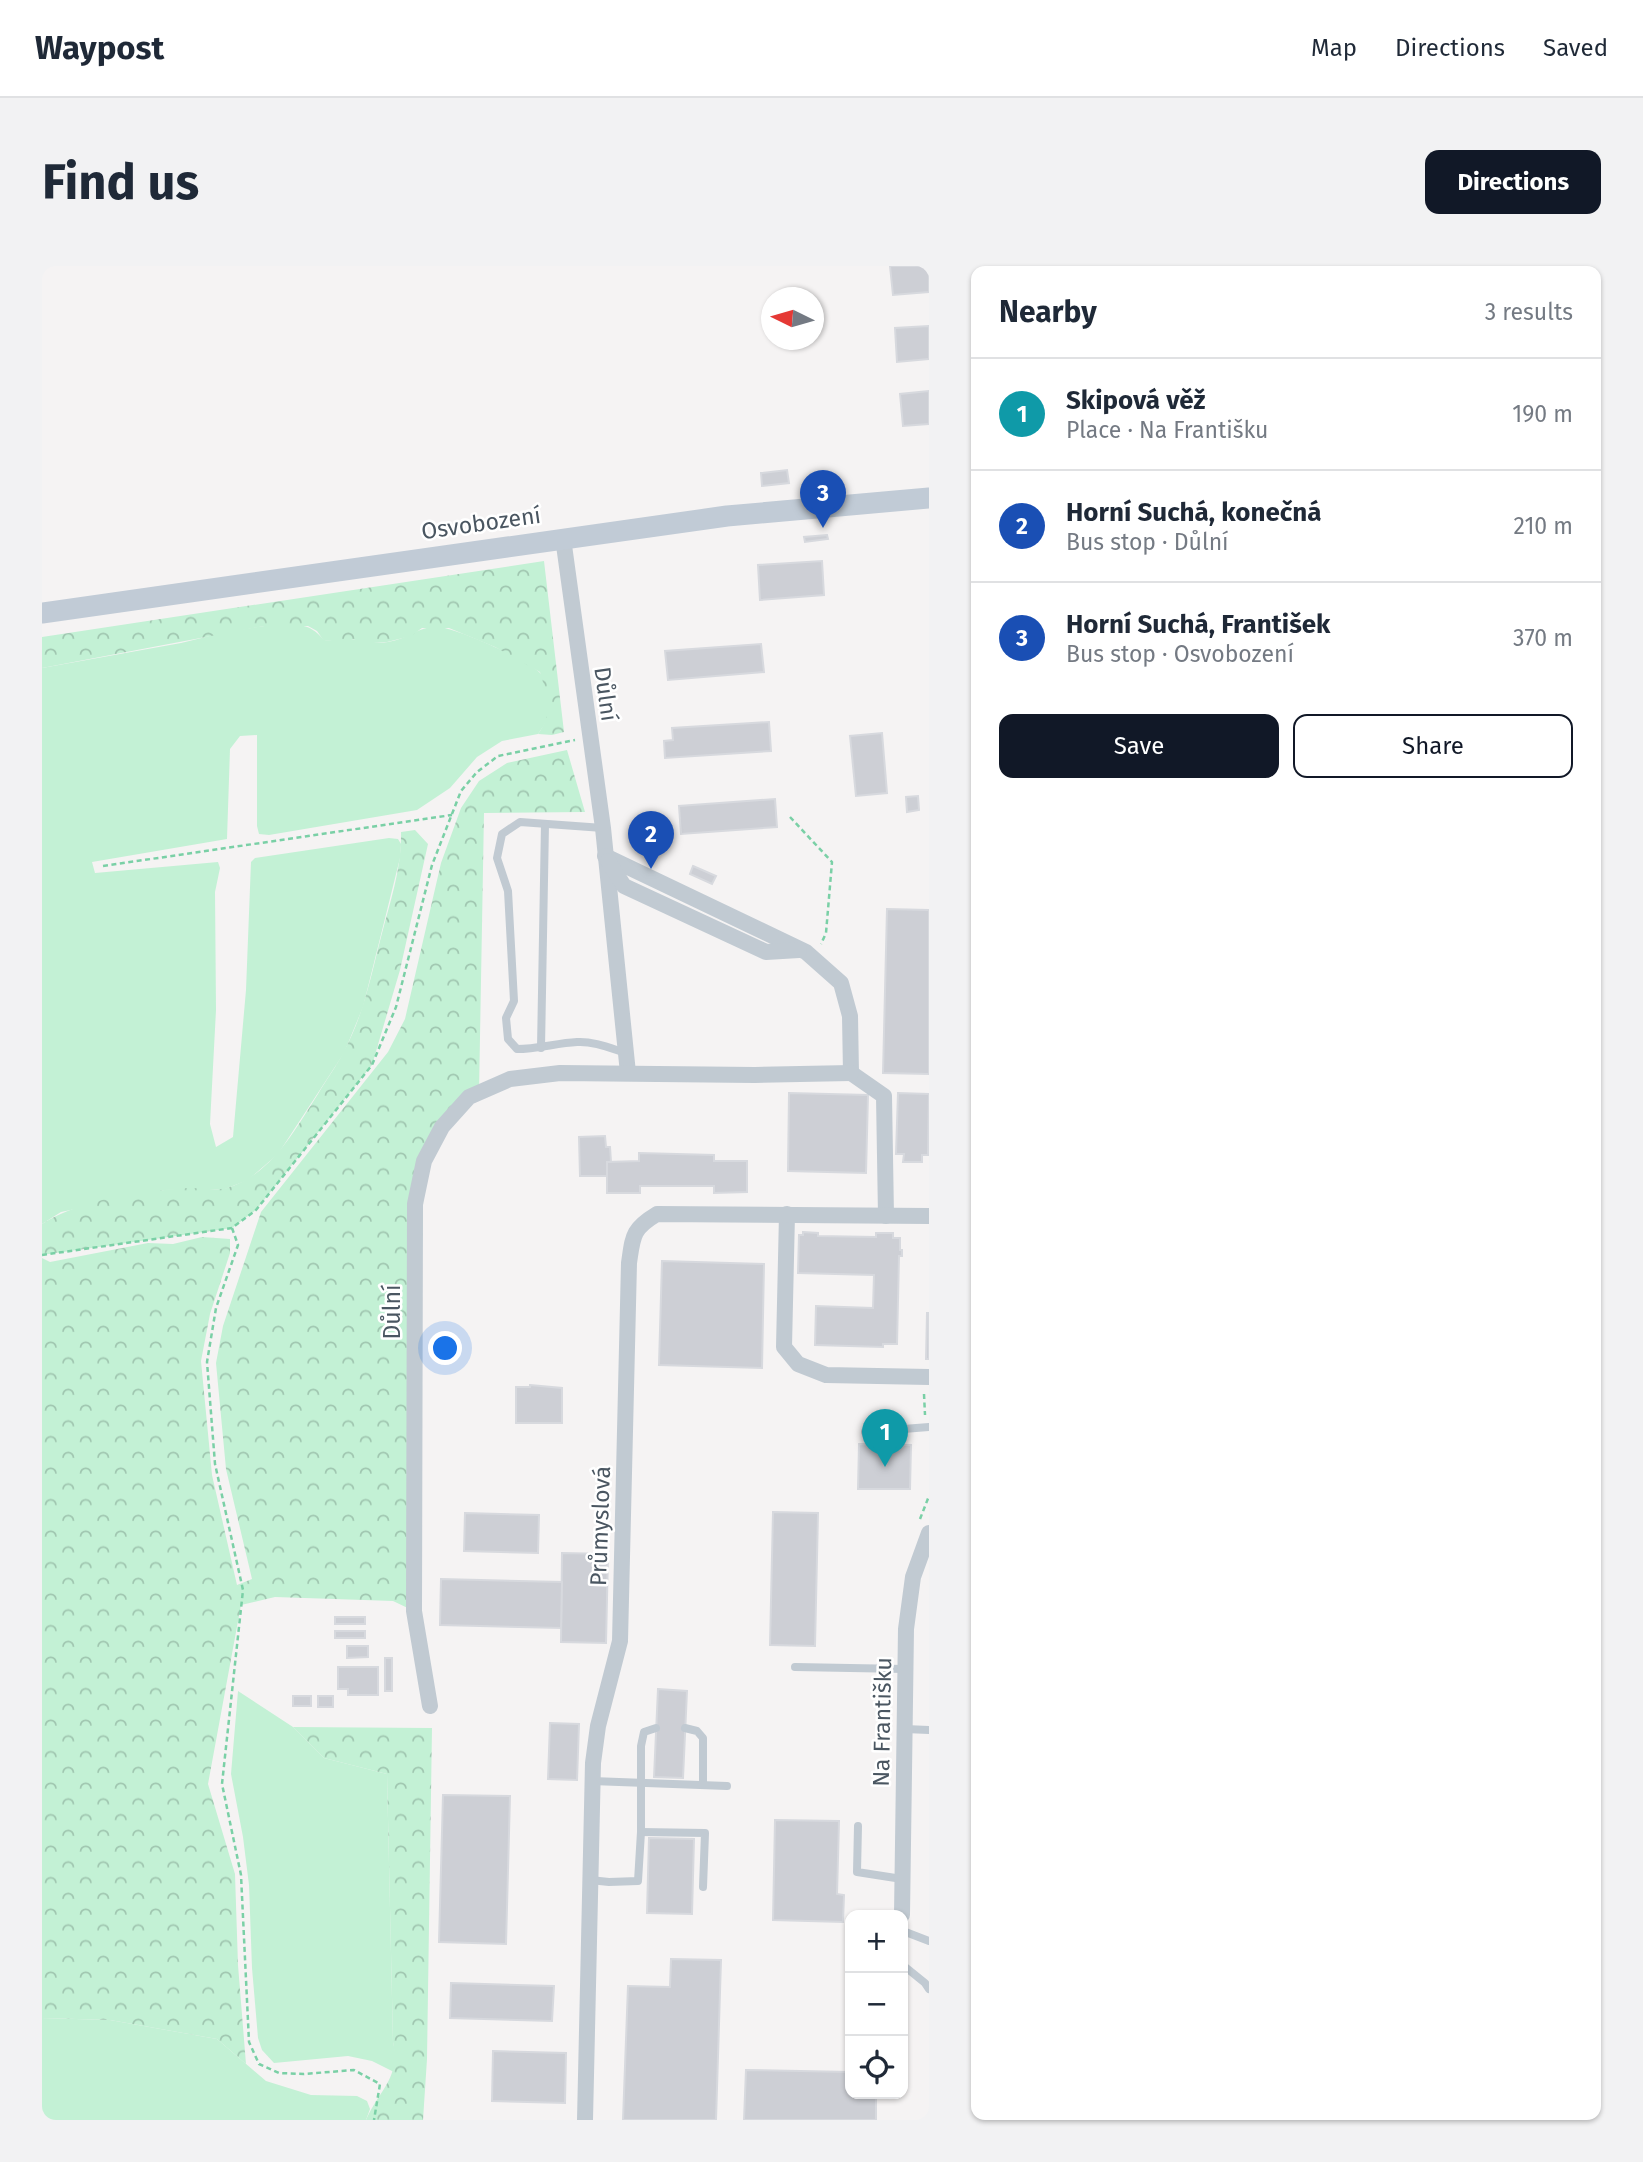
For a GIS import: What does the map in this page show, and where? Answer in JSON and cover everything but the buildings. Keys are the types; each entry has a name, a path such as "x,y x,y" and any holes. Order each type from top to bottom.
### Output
{"main road":[{"name":"Osvobození","path":"42,613 727,516 929,498"}],"street":[{"name":"Důlní","path":"563,538 603,828 628,1073"},
{"path":"605,856 800,950 841,983 850,1016 851,1073 884,1096 886,1216"},
{"name":"Důlní","path":"430,1706 414,1611 415,1204 424,1161 442,1127 469,1097 510,1079 560,1073 851,1073"},
{"name":"Průmyslová","path":"585,2120 592,1781 598,1726 620,1641 629,1263 632,1239 641,1224 657,1214 929,1216"},
{"path":"787,1214 784,1347 798,1364 826,1375 926,1377"},
{"name":"Na Františku","path":"902,1910 906,1629 913,1577 929,1533"}],"lane":[{"path":"603,828 520,822 502,834 497,858 508,891 514,1001 506,1018 508,1039 517,1049 541,1048 578,1041 626,1053"},
{"path":"541,1048 545,824"},
{"path":"865,1432 927,1427"},
{"path":"795,1667 905,1669"},
{"path":"590,1880 638,1881 641,1746 644,1732 656,1728"},
{"path":"685,1728 698,1731 703,1738 703,1785"},
{"path":"905,1729 929,1730"},
{"path":"592,1781 727,1786"},
{"path":"858,1826 856,1872 902,1880"},
{"path":"641,1832 705,1833 703,1887"},
{"path":"908,1933 929,1941"},
{"path":"908,1969 928,1985"}],"path":[{"path":"42,1255 232,1228 256,1210 372,1065 396,1007 432,865 461,791 477,772 498,756 589,737"},
{"path":"103,866 452,815"},
{"path":"790,817 832,862 826,933 815,960"},
{"path":"232,1228 239,1245 216,1308 207,1362 215,1464 243,1590 222,1784 241,1875 248,2042 259,2064 279,2073 354,2070 380,2084 374,2120"},
{"path":"926,1377 927,1427"}],"green space":[{"path":"544,561 564,732 552,735 538,734 548,711 540,672 495,647 449,628 422,628 411,636 387,642 363,643 353,639 324,641 317,631 308,626 264,626 42,668 42,637"},
{"path":"297,625 319,634 325,641 348,639 388,642 432,627 461,633 509,654 541,674 545,681 550,710 546,723 538,734 502,741 477,757 450,788 417,810 269,835 259,834 257,826 257,735 240,736 230,749 227,839 92,862 95,873 218,862 220,868 215,892 216,1010 210,1124 216,1147 233,1137 246,990 251,862 255,858 389,838 398,839 401,844 400,858 363,1007 344,1053 278,1154 248,1180 225,1189 165,1190 61,1212 42,1224 42,668 181,643 226,632 264,626"},
{"path":"567,750 585,812 484,813 479,1093 424,1161 414,1611 393,1601 275,1597 241,1605 208,1784 235,1874 238,1965 246,2064 217,2039 110,2020 42,2018 42,1258 50,1262 148,1243 173,1244 202,1237 230,1239 230,1253 210,1314 201,1361 212,1475 237,1585 252,1579 226,1469 216,1363 223,1326 261,1212 388,1052 405,1019 441,863 461,808 479,781 507,763"},
{"path":"415,830 428,844 400,970 372,1065 256,1210 232,1228 42,1255 42,1224 58,1215 114,1197 190,1188 227,1188 257,1173 280,1150 337,1063 356,1025 395,885 401,832"},
{"path":"238,1691 293,1727 324,1758 387,1774 393,2042 396,2056 394,2072 372,2061 348,2056 274,2063 262,2050 258,2038 252,1968 249,1885 231,1774"},
{"path":"293,1727 432,1728 427,2059 423,2120 366,2120 394,2066 387,1774 324,1758"},
{"path":"42,2018 110,2020 217,2039 266,2081 311,2095 357,2096 367,2101 370,2109 366,2120 42,2120"}],"place":[{"name":"Horní Suchá, František","path":"823,528"},
{"name":"Horní Suchá, konečná","path":"651,869"},
{"name":"Skipová věž","path":"885,1467"}]}
